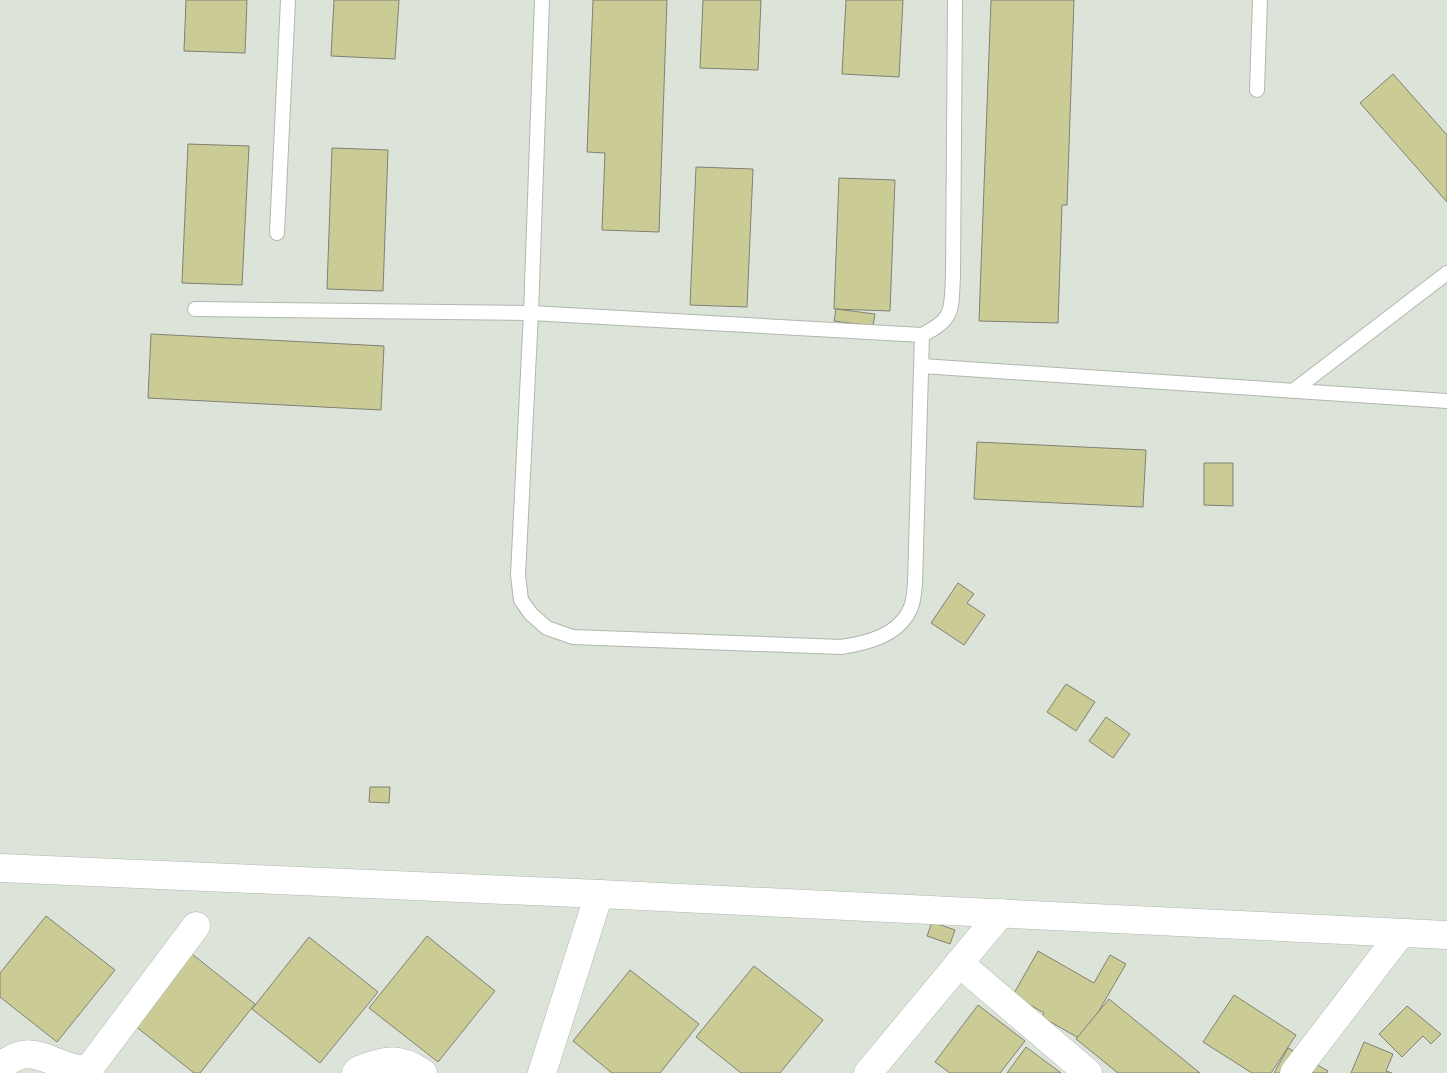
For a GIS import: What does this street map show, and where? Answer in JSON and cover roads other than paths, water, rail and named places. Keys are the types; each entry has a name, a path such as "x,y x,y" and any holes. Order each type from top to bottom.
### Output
{"street":[{"path":"0,868 598,894 1447,935"},
{"path":"542,1073 598,894"},
{"path":"868,1073 1001,913"},
{"path":"0,1067 20,1054 32,1053 74,1070 88,1070 96,1062 196,926"},
{"path":"1294,1073 1401,933"},
{"path":"959,963 1088,1073"},
{"path":"356,1073 384,1060 408,1063 422,1073"}],"lane":[{"path":"277,232 288,0"},
{"path":"542,0 531,313 518,575 521,600 546,628 573,638 841,647 866,644 897,628 911,607 915,584 922,335"},
{"path":"194,309 531,313 922,335 940,327 950,313 953,276 956,0"},
{"path":"1256,90 1260,0"},
{"path":"1293,391 1447,273"},
{"path":"922,366 1447,401"}]}
